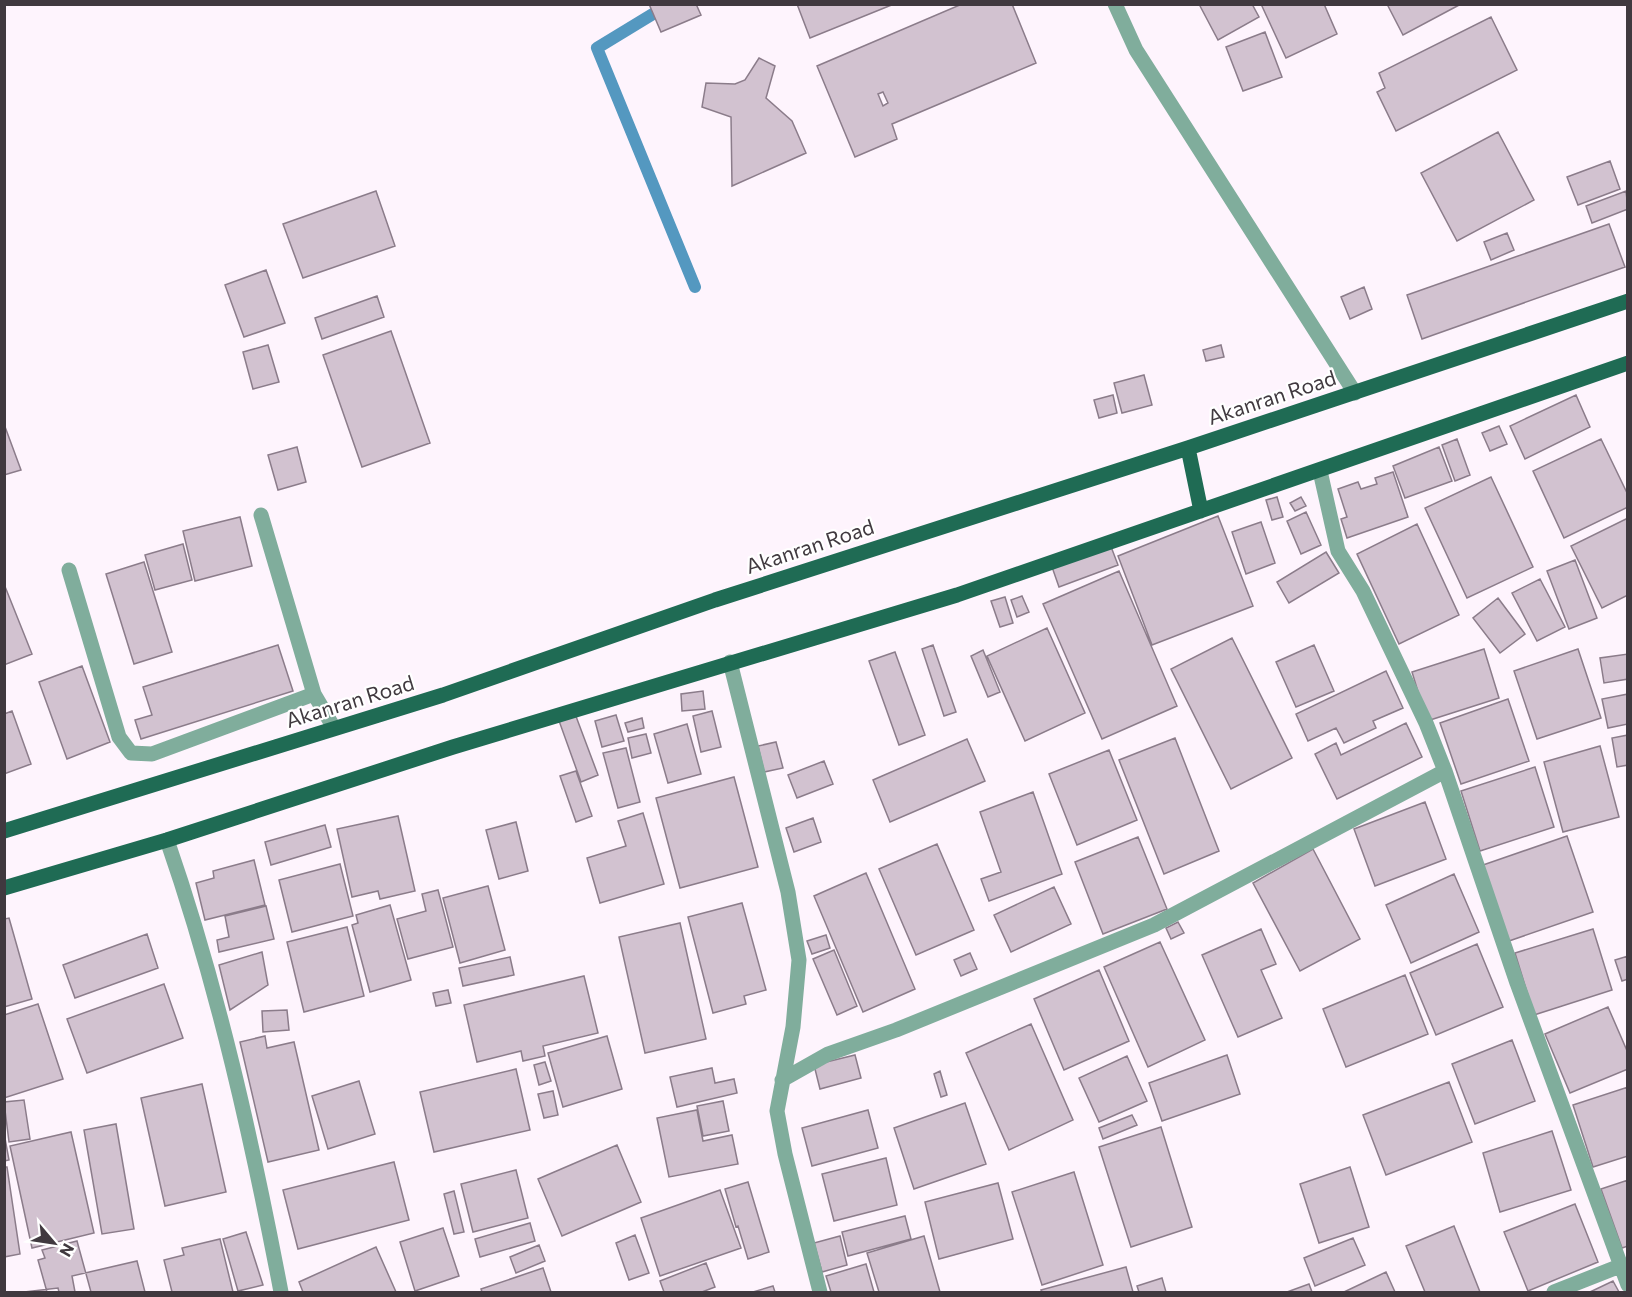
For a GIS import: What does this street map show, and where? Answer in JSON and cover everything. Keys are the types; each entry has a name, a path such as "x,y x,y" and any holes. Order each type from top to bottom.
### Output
{"main road":[{"name":"Akanran Road","path":"4,831 443,695 715,600 1188,448 1628,301"},
{"path":"4,888 167,840 453,747 957,595 1628,363"},
{"path":"1188,448 1201,511"}],"street":[{"path":"1115,4 1136,50 1355,393"},
{"path":"1320,471 1338,551 1368,601 1426,723 1445,771 1517,983 1628,1285"},
{"path":"261,515 314,694 334,728"},
{"path":"69,570 119,737 131,753 152,754 314,694"},
{"path":"730,662 788,892 799,960 793,1027 777,1110 820,1293"},
{"path":"782,1080 828,1054 896,1030 1154,925 1445,771"},
{"path":"167,840 189,903 242,1104 281,1293"},
{"path":"1554,1293 1620,1266"}],"building":[{"path":"649,4 696,4 701,15 661,32"},
{"path":"797,4 894,4 810,38"},
{"path":"962,4 1012,4 1036,63 892,124 897,139 855,157 817,66","holes":["883,92 888,103 883,106 878,94"]},
{"path":"1199,4 1252,4 1259,17 1218,40"},
{"path":"1261,4 1324,4 1337,34 1286,58"},
{"path":"1387,4 1461,4 1403,35"},
{"path":"1491,17 1517,70 1396,131 1377,92 1385,88 1379,73"},
{"path":"1265,32 1282,77 1243,91 1226,47"},
{"path":"759,58 775,66 766,98 792,121 806,153 732,186 731,117 702,107 706,83 735,84 745,80"},
{"path":"1498,132 1534,200 1457,241 1421,173"},
{"path":"1610,161 1620,189 1578,205 1567,177"},
{"path":"376,191 395,246 303,278 283,224"},
{"path":"1626,191 1628,209 1592,223 1586,206"},
{"path":"1609,224 1625,267 1422,339 1407,295"},
{"path":"1507,233 1514,250 1491,260 1484,242"},
{"path":"266,270 285,323 244,337 225,285"},
{"path":"1364,287 1372,309 1350,319 1341,297"},
{"path":"377,296 384,317 322,339 315,318"},
{"path":"391,331 430,443 362,467 323,355"},
{"path":"268,345 279,382 253,389 243,352"},
{"path":"1221,345 1224,357 1206,361 1203,350"},
{"path":"1144,375 1152,405 1122,413 1114,383"},
{"path":"1113,395 1117,413 1099,418 1094,400"},
{"path":"1576,395 1590,427 1525,459 1510,426"},
{"path":"4,424 21,470 4,475"},
{"path":"1499,426 1507,444 1490,451 1482,433"},
{"path":"1457,439 1470,475 1455,481 1442,445"},
{"path":"1601,439 1628,495 1628,507 1564,538 1533,471"},
{"path":"297,447 306,482 278,490 268,455"},
{"path":"1439,447 1452,481 1405,498 1393,466"},
{"path":"1393,472 1408,517 1347,538 1341,519 1347,517 1338,489 1358,482 1361,489 1377,484 1375,478"},
{"path":"1491,477 1533,567 1467,598 1425,508"},
{"path":"1277,497 1283,517 1272,520 1266,500"},
{"path":"1301,497 1306,506 1295,511 1290,503"},
{"path":"1306,512 1321,545 1301,554 1287,521"},
{"path":"1218,516 1253,606 1152,645 1118,556"},
{"path":"240,517 252,566 195,581 183,531"},
{"path":"1628,518 1628,595 1602,608 1571,546"},
{"path":"1261,522 1275,563 1246,574 1232,532"},
{"path":"1417,524 1459,615 1399,644 1357,554"},
{"path":"183,544 192,580 155,590 145,555"},
{"path":"1110,544 1118,565 1059,587 1052,567"},
{"path":"1326,552 1339,573 1289,603 1277,582"},
{"path":"1575,560 1597,618 1569,629 1547,571"},
{"path":"144,562 172,652 134,664 106,574"},
{"path":"1119,571 1177,706 1102,739 1043,604"},
{"path":"1540,579 1565,627 1537,641 1512,593"},
{"path":"4,584 32,654 4,665"},
{"path":"1022,596 1029,612 1017,617 1011,600"},
{"path":"1005,597 1013,623 1000,627 991,601"},
{"path":"1498,598 1525,634 1500,653 1473,618"},
{"path":"1047,628 1085,713 1025,741 987,656"},
{"path":"1232,638 1292,758 1231,789 1171,669"},
{"path":"278,645 293,691 141,739 135,720 152,715 143,687"},
{"path":"933,645 956,712 944,716 922,649"},
{"path":"1314,645 1334,691 1296,707 1276,662"},
{"path":"1484,649 1499,698 1427,721 1412,672"},
{"path":"1578,649 1601,718 1537,739 1514,671"},
{"path":"983,650 1000,692 988,697 971,656"},
{"path":"895,652 925,735 899,745 869,661"},
{"path":"1628,654 1628,679 1604,683 1600,658"},
{"path":"82,666 110,742 67,759 39,682"},
{"path":"1386,671 1403,708 1373,721 1376,728 1344,743 1336,728 1308,741 1296,714"},
{"path":"703,691 705,709 682,711 681,694"},
{"path":"1628,694 1628,724 1608,728 1602,699"},
{"path":"1508,699 1529,761 1461,784 1440,723"},
{"path":"12,711 31,764 4,774 4,714"},
{"path":"574,711 598,775 581,782 558,718"},
{"path":"712,711 721,747 701,752 693,716"},
{"path":"616,715 624,741 602,747 595,721"},
{"path":"642,718 644,728 628,732 625,723"},
{"path":"1406,723 1422,757 1337,799 1315,754 1336,743 1341,755"},
{"path":"687,724 701,774 668,783 654,734"},
{"path":"646,734 651,753 632,758 628,738"},
{"path":"1628,735 1628,765 1617,767 1612,738"},
{"path":"1175,738 1219,851 1164,874 1119,760"},
{"path":"967,739 985,781 890,822 873,780"},
{"path":"776,742 783,768 764,772 758,746"},
{"path":"1600,746 1619,817 1563,832 1544,762"},
{"path":"626,748 640,802 618,808 603,753"},
{"path":"1109,750 1137,820 1077,845 1049,774"},
{"path":"824,761 833,784 797,798 788,775"},
{"path":"1535,767 1554,827 1480,851 1461,791"},
{"path":"576,771 592,816 576,822 560,776"},
{"path":"734,777 758,867 680,888 656,798"},
{"path":"1033,792 1062,874 989,901 981,879 1001,872 980,812"},
{"path":"1425,802 1446,859 1375,886 1354,829"},
{"path":"643,813 664,884 600,903 587,858 626,846 618,821"},
{"path":"398,816 415,891 380,899 378,891 352,897 337,829"},
{"path":"813,818 821,842 794,852 786,828"},
{"path":"516,822 528,871 499,879 486,830"},
{"path":"325,825 331,847 271,865 265,842"},
{"path":"1567,836 1593,912 1509,941 1483,865"},
{"path":"1138,837 1167,909 1103,934 1075,862"},
{"path":"937,844 974,930 916,955 879,869"},
{"path":"1313,849 1360,939 1300,971 1253,883"},
{"path":"254,860 265,905 205,920 196,883 214,878 213,871"},
{"path":"340,864 353,916 292,932 279,880"},
{"path":"866,873 915,989 863,1012 814,896"},
{"path":"1454,874 1479,932 1411,963 1386,905"},
{"path":"488,886 505,950 460,963 443,898"},
{"path":"1054,887 1071,924 1011,952 994,915"},
{"path":"438,890 453,947 408,959 397,919 426,911 422,894"},
{"path":"742,903 766,990 744,996 746,1004 713,1013 688,917"},
{"path":"390,905 411,980 370,992 352,925 358,923 356,915"},
{"path":"266,906 274,939 219,952 217,940 229,937 225,916"},
{"path":"9,918 32,999 4,1007 4,919"},
{"path":"1178,922 1184,933 1171,939 1166,928"},
{"path":"680,923 706,1039 645,1053 619,937"},
{"path":"347,927 364,996 304,1012 287,942"},
{"path":"1261,929 1276,964 1261,970 1282,1018 1238,1037 1202,955"},
{"path":"1593,929 1612,990 1534,1015 1515,953"},
{"path":"147,934 158,968 75,998 63,965"},
{"path":"826,935 830,948 812,954 807,941"},
{"path":"1160,942 1205,1040 1148,1067 1104,967"},
{"path":"1477,944 1503,1007 1436,1035 1410,973"},
{"path":"834,950 857,1006 837,1015 813,959"},
{"path":"262,952 268,985 230,1010 219,965"},
{"path":"970,953 977,969 961,976 954,960"},
{"path":"1628,956 1628,979 1622,981 1615,960"},
{"path":"510,957 514,975 463,986 459,968"},
{"path":"1099,970 1129,1041 1064,1070 1034,999"},
{"path":"1405,975 1428,1034 1346,1067 1323,1009"},
{"path":"584,976 598,1033 543,1046 545,1056 523,1061 521,1051 477,1062 464,1005"},
{"path":"164,984 183,1038 87,1073 67,1019"},
{"path":"448,990 451,1003 436,1006 433,993"},
{"path":"38,1004 63,1079 4,1098 4,1015"},
{"path":"1608,1007 1628,1053 1628,1069 1570,1093 1545,1034"},
{"path":"287,1010 289,1030 263,1032 262,1011"},
{"path":"1031,1024 1073,1120 1009,1150 966,1053"},
{"path":"265,1036 267,1048 294,1042 319,1150 268,1162 240,1042"},
{"path":"607,1036 622,1089 563,1107 548,1053"},
{"path":"1512,1040 1535,1101 1475,1124 1452,1064"},
{"path":"855,1055 861,1078 820,1089 814,1065"},
{"path":"1227,1055 1240,1094 1162,1121 1149,1083"},
{"path":"1127,1056 1147,1101 1099,1122 1079,1078"},
{"path":"545,1062 551,1081 539,1085 534,1065"},
{"path":"712,1068 715,1083 734,1079 737,1093 677,1107 670,1077"},
{"path":"516,1069 530,1130 434,1152 420,1092"},
{"path":"940,1071 947,1095 941,1097 934,1074"},
{"path":"359,1081 375,1134 328,1149 312,1096"},
{"path":"1449,1082 1472,1142 1386,1175 1363,1115"},
{"path":"202,1084 226,1192 165,1206 141,1098"},
{"path":"1628,1087 1628,1156 1593,1167 1573,1105"},
{"path":"553,1091 558,1115 544,1118 538,1094"},
{"path":"24,1100 30,1139 9,1142 4,1102"},
{"path":"723,1101 729,1131 703,1136 697,1106"},
{"path":"965,1103 986,1164 914,1189 894,1128"},
{"path":"697,1110 703,1141 732,1135 738,1164 669,1177 657,1118"},
{"path":"868,1110 878,1148 812,1166 802,1128"},
{"path":"1132,1115 1137,1125 1103,1139 1099,1128"},
{"path":"116,1124 134,1229 102,1234 84,1130"},
{"path":"1161,1127 1192,1227 1131,1247 1099,1147"},
{"path":"1552,1131 1571,1190 1500,1212 1483,1153"},
{"path":"71,1132 94,1233 32,1248 10,1146"},
{"path":"4,1133 9,1160 4,1161"},
{"path":"617,1145 641,1202 562,1236 538,1179"},
{"path":"886,1158 897,1205 834,1221 822,1174"},
{"path":"394,1162 409,1220 298,1249 283,1190"},
{"path":"4,1167 7,1167 20,1254 4,1257"},
{"path":"1350,1167 1369,1227 1319,1243 1300,1184"},
{"path":"516,1170 528,1218 473,1232 461,1184"},
{"path":"1074,1172 1103,1265 1042,1285 1012,1192"},
{"path":"1628,1180 1628,1246 1622,1248 1601,1189"},
{"path":"748,1182 769,1252 748,1259 725,1189"},
{"path":"998,1183 1013,1239 939,1259 925,1202"},
{"path":"720,1190 741,1248 660,1276 641,1218"},
{"path":"454,1191 464,1232 454,1234 444,1194"},
{"path":"1575,1204 1598,1262 1528,1291 1504,1232"},
{"path":"905,1216 911,1239 848,1256 842,1232"},
{"path":"530,1223 535,1241 480,1257 475,1239"},
{"path":"1454,1226 1480,1292 1425,1292 1406,1246"},
{"path":"443,1228 459,1276 415,1291 400,1242"},
{"path":"246,1232 263,1285 238,1291 223,1239"},
{"path":"635,1235 649,1273 629,1280 616,1243"},
{"path":"840,1236 847,1265 822,1272 814,1243"},
{"path":"924,1236 940,1292 879,1292 867,1253"},
{"path":"1353,1238 1365,1265 1315,1286 1304,1258"},
{"path":"220,1239 233,1292 172,1292 164,1260 184,1255 182,1248"},
{"path":"77,1241 91,1292 47,1292 38,1260 45,1258 42,1250"},
{"path":"539,1245 545,1261 516,1273 510,1257"},
{"path":"376,1247 396,1292 303,1292 299,1282"},
{"path":"137,1261 145,1292 75,1292 72,1276"},
{"path":"706,1263 715,1287 702,1292 664,1292 660,1281"},
{"path":"866,1264 874,1292 831,1292 826,1276"},
{"path":"1126,1267 1133,1292 1042,1292 1041,1290"},
{"path":"543,1268 551,1292 482,1292 481,1289"},
{"path":"1386,1272 1395,1292 1344,1292"},
{"path":"1162,1278 1166,1292 1139,1292 1137,1286"},
{"path":"1613,1281 1619,1292 1590,1292"},
{"path":"1309,1284 1312,1292 1287,1292"},
{"path":"773,1286 775,1292 753,1292"},
{"path":"58,1288 59,1292 24,1292"}],"waterway":[{"path":"666,6 597,48 695,287"}]}
